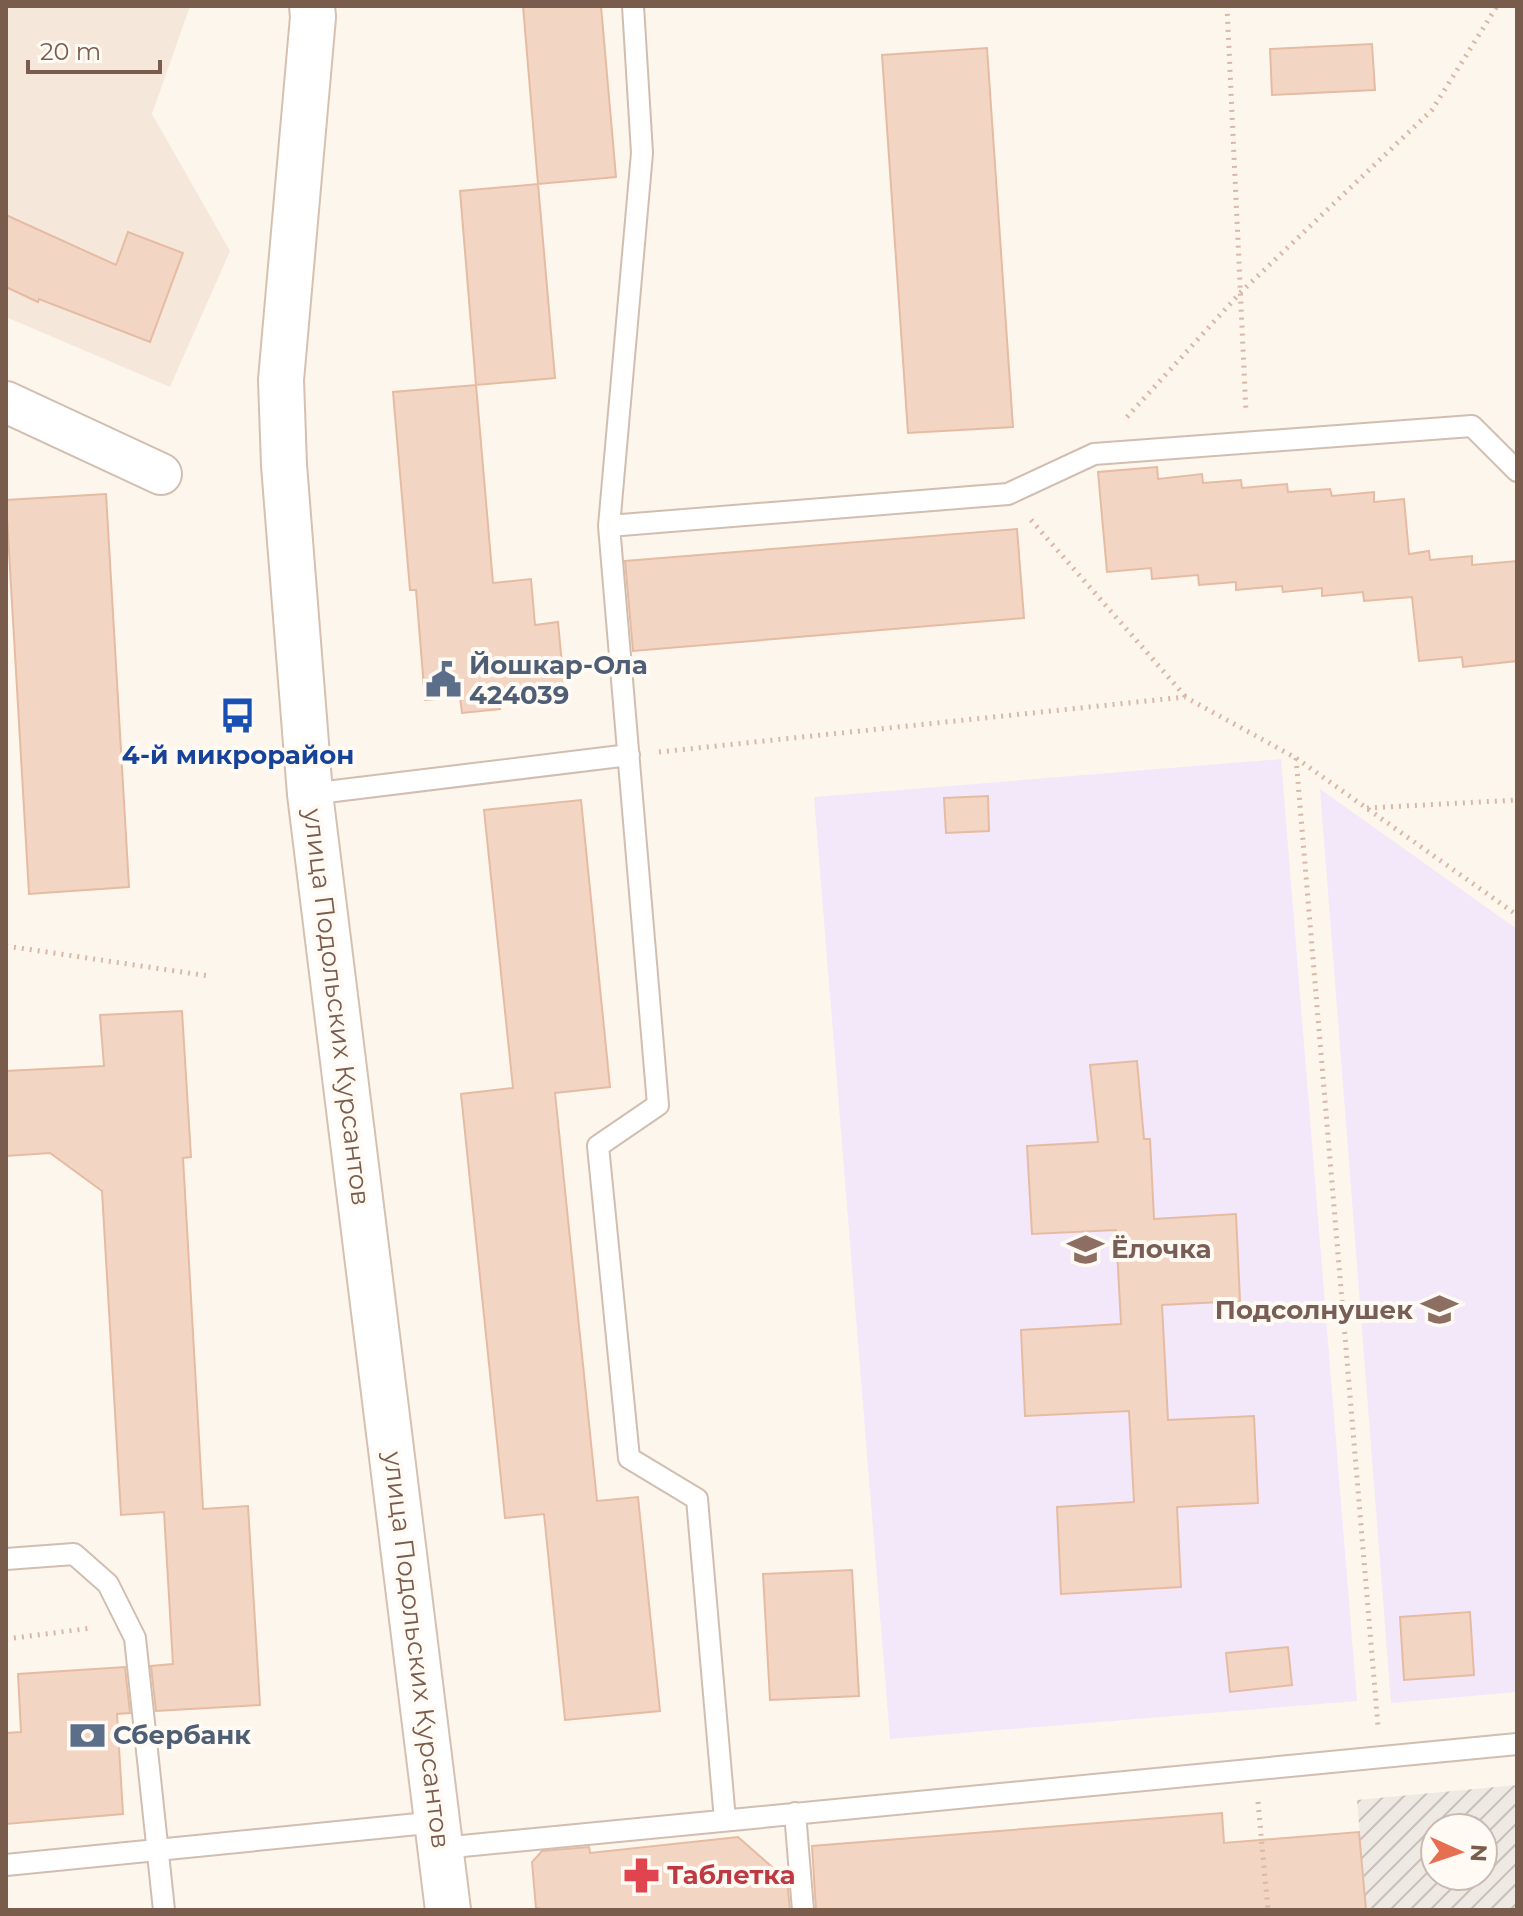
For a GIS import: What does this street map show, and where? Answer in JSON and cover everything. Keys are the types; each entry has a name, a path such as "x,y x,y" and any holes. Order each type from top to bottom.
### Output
{"street":[{"name":"улица Подольских Курсантов","path":"312,6 281,380 284,465 310,794 448,1910"},
{"path":"6,402 161,474"}],"lane":[{"path":"633,6 642,153 609,526 658,1105 598,1146 629,1458 697,1499 725,1820"},
{"path":"609,526 1008,494 1094,454 1472,426 1517,471"},
{"path":"310,794 629,755"},
{"path":"6,1559 74,1554 108,1584 135,1638 164,1910"},
{"path":"6,1865 159,1850 725,1820 1517,1744"},
{"path":"795,1813 803,1910"}],"path":[{"path":"1227,6 1247,443"},
{"path":"1094,454 1241,292 1432,110 1497,6"},
{"path":"1008,494 1185,697 1296,758 1517,915"},
{"path":"629,755 1185,697"},
{"path":"1296,758 1380,1757"},
{"path":"1366,808 1517,800"},
{"path":"6,946 209,976"},
{"path":"6,1639 97,1627 135,1638"},
{"path":"1254,1769 1268,1910"}],"shaded area":[{"path":"6,6 190,6 152,114 230,251 170,387 6,317"},
{"name":"Ёлочка","path":"1281,759 1357,1701 890,1739 814,797"},
{"name":"Подсолнушек","path":"1320,789 1517,929 1517,1692 1391,1703"},
{"path":"1517,1785 1517,1910 1366,1910 1357,1800"}],"building":[{"path":"523,6 601,6 616,177 538,184"},
{"path":"1372,44 1375,90 1272,95 1270,49"},
{"path":"987,48 1013,427 908,433 882,55"},
{"path":"538,184 555,378 476,385 460,191"},
{"path":"6,215 116,265 128,232 183,253 150,342 39,299 38,302 6,287"},
{"path":"476,385 493,583 531,579 535,625 558,622 564,686 498,692 500,709 462,713 460,697 425,700 416,590 410,590 393,392"},
{"path":"1157,467 1158,479 1202,474 1203,483 1241,480 1242,488 1287,484 1288,492 1330,489 1332,496 1374,492 1374,502 1404,499 1409,554 1429,551 1430,560 1472,556 1472,565 1517,561 1517,661 1463,667 1462,657 1419,661 1412,597 1364,601 1363,592 1322,596 1322,588 1283,592 1282,586 1236,590 1236,582 1199,585 1198,575 1152,579 1151,568 1107,572 1098,472"},
{"path":"106,494 129,887 29,894 6,500"},
{"path":"1017,529 1024,618 633,651 625,561"},
{"path":"988,796 989,831 946,833 944,798"},
{"path":"581,800 610,1087 555,1093 597,1501 638,1497 660,1711 565,1720 544,1514 505,1518 461,1094 513,1088 484,810"},
{"path":"182,1011 191,1157 183,1158 203,1509 248,1506 260,1705 156,1711 151,1666 173,1664 164,1512 121,1515 102,1191 50,1153 6,1156 6,1071 104,1066 100,1015"},
{"path":"1137,1061 1144,1139 1150,1139 1154,1219 1236,1214 1240,1301 1162,1305 1168,1420 1254,1416 1258,1503 1177,1507 1181,1587 1061,1594 1057,1507 1134,1502 1129,1411 1025,1416 1021,1330 1121,1324 1116,1230 1032,1234 1027,1146 1098,1142 1090,1065"},
{"path":"852,1570 859,1696 770,1700 763,1574"},
{"path":"1470,1612 1474,1675 1404,1680 1400,1617"},
{"path":"1288,1647 1292,1685 1230,1692 1226,1653"},
{"path":"125,1667 130,1713 117,1714 123,1814 6,1824 6,1733 21,1732 18,1674"},
{"path":"1222,1813 1224,1843 1359,1832 1366,1910 816,1910 812,1846"},
{"path":"738,1837 787,1880 790,1910 536,1908 532,1862 542,1851 589,1847 590,1853"}],"place":[{"name":"Йошкар-Ола 424039","path":"443,680"},
{"name":"4-й микрорайон","path":"238,716"},
{"name":"Ёлочка","path":"1085,1249"},
{"name":"Подсолнушек","path":"1439,1310"},
{"name":"Сбербанк","path":"87,1735"},
{"name":"Таблетка","path":"641,1875"}]}
